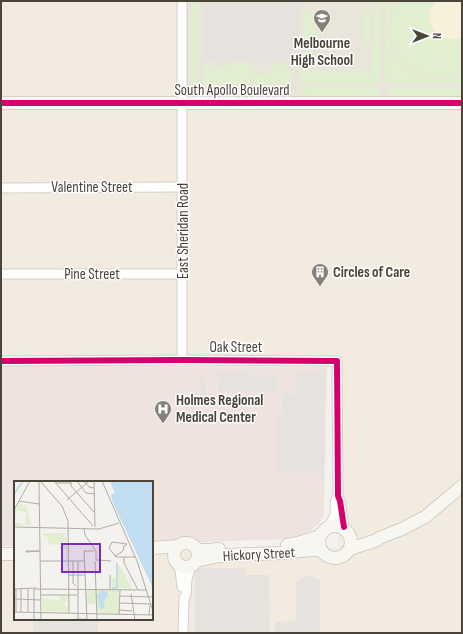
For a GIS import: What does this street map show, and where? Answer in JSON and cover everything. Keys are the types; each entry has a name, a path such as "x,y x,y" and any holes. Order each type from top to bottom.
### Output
{"street":[{"name":"East Sheridan Road","path":"182,1 182,360"},
{"name":"South Apollo Boulevard","path":"1,103 462,103"},
{"name":"Valentine Street","path":"1,188 183,187"},
{"name":"Pine Street","path":"1,274 183,274"},
{"name":"Oak Street","path":"1,361 182,360 337,362 338,496 347,530"},
{"path":"379,538 376,536 355,536 336,525 325,529 320,536 319,544 327,556 336,558 344,555 350,549 377,540 425,517 462,486"},
{"name":"Oak Street","path":"328,527 333,520 335,502 338,496"},
{"path":"347,530 351,542 350,549"},
{"name":"Hickory Street","path":"195,559 210,550 245,546 289,545 320,536"},
{"path":"153,548 178,546 189,543 194,545 195,559 187,579 186,595 184,598"},
{"path":"178,546 175,551 176,561 182,580 184,598 183,633"},
{"name":"Hickory Street","path":"195,559 230,554 322,550"},
{"path":"1,554 14,554"},
{"path":"153,556 163,556 184,566 195,559"}],"shaded area":[{"path":"1,1 182,1 462,103 462,633 1,633 1,553 14,553 14,620 153,620 153,552 338,548 336,362 1,361"},
{"name":"Melbourne High School","path":"182,1 462,1 462,103 183,103"},
{"path":"201,1 299,1 299,63 204,62 204,12 201,11 203,2"},
{"name":"Holmes Regional Medical Center","path":"1,366 327,367 324,510 323,517 319,523 310,531 284,539 153,544 153,481 14,481 14,546 1,546"},
{"path":"246,371 246,377 277,376 277,391 218,392 217,372"},
{"path":"295,371 324,371 324,473 277,473 277,414 282,414 282,394 295,394"},
{"path":"200,377 206,377 206,400 200,401"},
{"path":"195,568 245,568 245,575 269,575 270,633 195,633"},
{"path":"310,576 320,580 320,633 275,633 275,622 296,621 296,582 303,577"},
{"path":"33,620 98,620 98,633 33,633"}],"green space":[{"path":"192,1 200,1 199,86 291,87 287,95 281,98 272,98 235,92 202,93 192,90 190,82 190,19 192,18"},
{"path":"376,1 381,1 380,84 370,84 371,48 374,47 374,10 376,9"},
{"path":"386,1 394,1 389,33 392,51 398,60 415,72 436,81 451,79 462,75 462,83 386,83"},
{"path":"397,1 462,1 462,73 440,79 427,77 417,72 401,60 395,52 391,41 391,19"},
{"path":"304,10 317,10 317,43 306,43 303,40"},
{"path":"363,10 371,10 372,44 363,44"},
{"path":"305,49 309,49 309,66 306,66 303,63 303,53"},
{"path":"202,63 212,63 213,67 227,66 228,63 249,63 249,70 254,70 254,74 264,75 265,65 267,65 267,71 273,71 273,63 284,64 289,67 291,84 203,84"},
{"path":"300,69 309,70 310,72 369,72 369,84 300,84"},
{"path":"300,86 380,87 380,97 307,97 302,93"},
{"path":"387,87 462,87 462,97 390,97 387,94"}],"sand":[{"path":"435,1 462,1 462,38 448,39 437,34 433,29 430,24 429,17 431,7"}],"cycle path":[{"path":"1,103 462,103"},
{"path":"1,361 337,361 338,496 344,527"}],"place":[{"name":"Melbourne High School","path":"322,33"},
{"name":"Circles of Care","path":"320,287"},
{"name":"Holmes Regional Medical Center","path":"163,424"}]}
